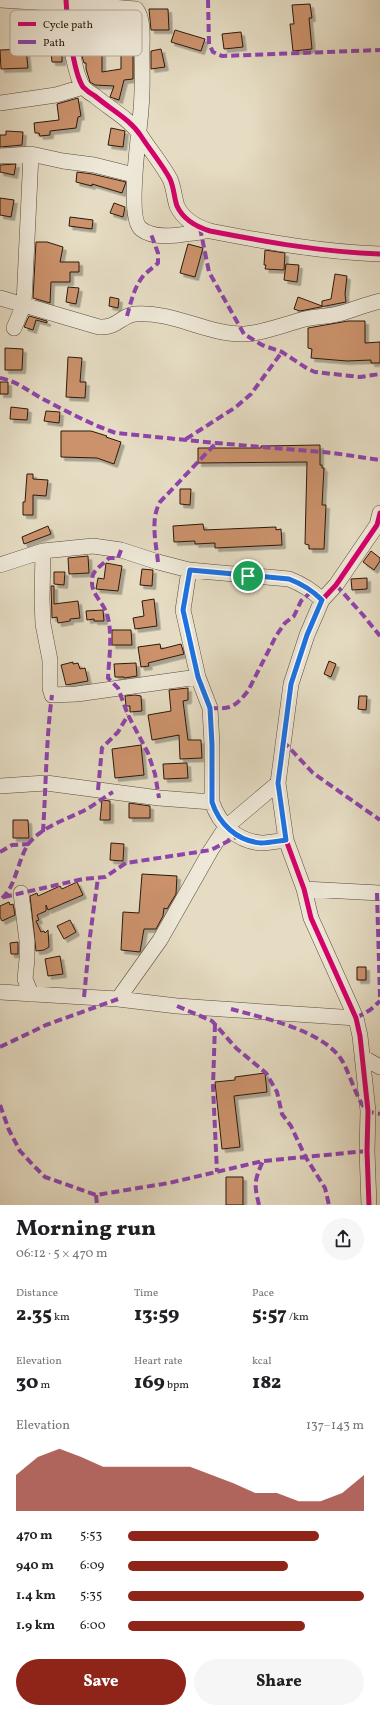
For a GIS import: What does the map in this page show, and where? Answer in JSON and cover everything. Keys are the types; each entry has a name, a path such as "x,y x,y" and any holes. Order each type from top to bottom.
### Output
{"street":[{"path":"0,0 66,2 137,10"},
{"path":"142,35 140,134 134,175 135,218 138,226 151,234 165,236 201,232"},
{"path":"74,56 83,87 127,120 140,134 169,179 174,191 177,205 182,214 200,228 210,232 293,247 349,253 380,254"},
{"path":"0,103 56,95 83,87"},
{"path":"0,156 31,154 63,161 94,165 134,175"},
{"path":"14,328 24,304 31,154"},
{"path":"0,298 98,327 114,325 127,316 135,314 180,319 228,334 244,334 302,320 341,313 365,304 380,301"},
{"path":"370,1205 367,1151 368,1111 364,1058 356,1018 311,918 304,889 286,840 278,783 291,684 307,635 322,600 336,585 377,525 380,513"},
{"path":"0,565 43,551 93,546 121,550 158,562 190,570 289,579 300,583 322,600"},
{"path":"43,551 43,617 50,660 50,688 52,695 77,694 198,677"},
{"path":"190,570 183,610 198,677 210,708 212,745 212,802 217,815 226,827 238,836 255,842 267,843 286,840"},
{"path":"118,999 160,940 207,856 226,827 278,783"},
{"path":"0,786 46,784 159,798 212,802"},
{"path":"304,889 380,893"},
{"path":"21,893 28,959 25,979 31,994"},
{"path":"0,992 118,999 177,1006 356,1018"},
{"path":"364,1058 380,1067"}],"building":[{"path":"310,4 312,18 309,18 312,49 293,51 290,24 294,24 292,5"},
{"path":"149,9 168,9 169,30 151,30"},
{"path":"175,30 205,39 201,51 171,42"},
{"path":"241,32 243,47 224,49 222,34"},
{"path":"161,49 165,67 151,69 151,51"},
{"path":"0,50 10,50 10,56 27,56 28,68 1,69"},
{"path":"51,56 62,56 62,62 52,62"},
{"path":"82,56 102,56 102,72 121,69 121,56 133,56 133,79 124,80 119,100 110,97 114,86 95,85 90,82 86,69 86,63 84,63"},
{"path":"78,98 81,116 78,117 76,128 50,131 50,135 40,136 39,133 35,133 34,123 59,120 57,104"},
{"path":"111,128 125,131 123,147 108,145"},
{"path":"6,131 23,132 22,145 0,147 0,135 6,135"},
{"path":"16,164 14,175 0,172 0,165"},
{"path":"77,172 126,182 122,193 92,184 92,186 76,182"},
{"path":"0,198 14,200 11,217 0,215"},
{"path":"114,203 125,207 123,217 110,213"},
{"path":"70,217 93,220 92,229 69,226"},
{"path":"36,242 47,242 63,247 60,262 79,262 79,272 70,272 70,282 51,282 50,303 33,298"},
{"path":"188,244 203,248 195,277 180,273"},
{"path":"265,250 285,253 284,270 265,269"},
{"path":"286,264 299,265 297,282 284,280"},
{"path":"335,274 347,276 345,294 346,302 300,311 294,309 298,297 322,306 322,301 331,299"},
{"path":"68,287 79,288 76,304 66,302"},
{"path":"110,297 119,299 118,308 109,306"},
{"path":"29,316 47,321 47,323 36,320 33,330 24,327"},
{"path":"348,321 365,321 365,343 380,342 380,363 371,363 371,360 347,361 311,358 312,349 308,348 308,328"},
{"path":"5,348 23,349 22,370 5,370"},
{"path":"68,357 82,358 80,382 86,382 85,398 66,397"},
{"path":"0,382 8,382 8,394 0,394"},
{"path":"11,407 28,409 27,420 10,419"},
{"path":"46,411 60,412 59,423 44,421"},
{"path":"61,431 91,431 121,442 114,464 97,458 61,457"},
{"path":"320,445 320,465 324,468 322,505 326,505 324,549 309,549 309,545 305,544 307,462 198,463 198,448 261,448 261,446"},
{"path":"27,474 33,474 33,479 48,480 46,496 33,495 33,515 23,515 23,502 25,502"},
{"path":"180,489 191,489 190,505 180,504"},
{"path":"203,524 204,530 276,527 276,530 281,529 282,545 215,548 215,543 195,544 195,541 174,542 173,526"},
{"path":"48,526 51,534 24,544 22,537"},
{"path":"371,551 380,558 380,561 374,570 363,562"},
{"path":"88,556 89,573 69,574 68,558"},
{"path":"106,563 122,566 118,591 96,589 98,578 104,579"},
{"path":"142,569 153,570 152,586 140,585"},
{"path":"54,572 65,572 64,585 54,584"},
{"path":"367,578 367,589 352,590 351,579"},
{"path":"51,586 54,586 54,604 78,601 80,618 70,619 70,621 58,623 57,617 52,618"},
{"path":"154,599 157,626 135,629 133,618 144,616 142,601"},
{"path":"103,610 104,621 94,621 94,619 87,620 86,611"},
{"path":"112,630 131,630 132,645 112,645"},
{"path":"160,644 161,649 181,644 184,654 148,663 149,666 141,667 138,647"},
{"path":"329,661 336,664 331,677 324,674"},
{"path":"73,662 73,664 78,663 80,669 85,668 88,681 66,685 61,665"},
{"path":"136,663 137,676 124,678 115,677 114,664"},
{"path":"188,688 188,700 183,701 188,740 201,740 202,758 180,759 179,735 152,740 148,715 171,711 169,690"},
{"path":"125,696 141,696 142,711 130,712 130,706 126,706"},
{"path":"359,696 367,696 366,710 358,709"},
{"path":"141,745 144,775 115,778 112,749"},
{"path":"187,763 188,778 164,779 163,764"},
{"path":"102,800 110,801 110,820 100,820"},
{"path":"129,803 150,806 150,818 129,818"},
{"path":"13,820 28,820 29,838 13,838"},
{"path":"111,843 124,844 123,861 110,860"},
{"path":"142,874 177,876 176,894 167,909 164,908 163,916 156,929 144,929 140,952 121,950 123,912 139,913"},
{"path":"77,882 83,895 48,910 46,905 46,911 37,915 39,920 36,921 41,932 44,931 45,933 48,930 49,947 44,950 36,951 30,896 37,893 38,896 60,886 62,889"},
{"path":"9,902 10,905 13,904 15,915 2,921 0,917 0,906"},
{"path":"70,920 76,932 64,939 57,926"},
{"path":"18,942 18,954 11,954 10,943"},
{"path":"60,956 63,974 48,976 45,959"},
{"path":"357,967 366,967 366,980 357,980"},
{"path":"265,1073 267,1092 234,1096 240,1147 222,1149 215,1082 235,1080 235,1077"},
{"path":"226,1177 243,1177 243,1205 226,1205"}],"marked path":[{"path":"208,0 209,44 213,52 222,56 380,50"},
{"path":"200,228 209,272 244,334 262,345 282,352 315,372 360,377 380,374"},
{"path":"127,316 138,284 144,275 158,263 158,253 151,234"},
{"path":"186,439 236,407 251,394 282,352"},
{"path":"0,378 6,379 97,426 116,433 333,453 380,460"},
{"path":"158,562 154,524 160,502 216,443"},
{"path":"121,550 118,558 109,558 94,573 92,577 92,586 107,614 109,622 110,646 108,678 118,688 128,715 148,753 155,774 159,798"},
{"path":"336,585 380,636"},
{"path":"210,708 228,708 243,697 248,691 276,636 285,623 294,616 301,601 312,591"},
{"path":"43,832 47,746 52,695"},
{"path":"98,790 102,748 118,732 128,715"},
{"path":"283,741 313,773 380,820"},
{"path":"2,898 11,887 25,849 35,837 48,827 87,809 113,792"},
{"path":"4,897 83,879 105,877 126,863 211,850 238,836"},
{"path":"0,852 12,845 29,844"},
{"path":"84,997 98,878"},
{"path":"377,893 380,997"},
{"path":"0,1047 46,1025 118,999"},
{"path":"356,1018 370,1010 380,1001"},
{"path":"177,1006 212,1021 236,1048 266,1073 277,1092 282,1114 291,1126 305,1156 325,1188 329,1205"},
{"path":"231,1009 291,1026 320,1040 332,1049 341,1059 364,1107 369,1112 380,1114"},
{"path":"215,1024 213,1087 217,1172"},
{"path":"0,1105 9,1130 20,1151 45,1177 96,1195 169,1183 263,1161 367,1151"},
{"path":"259,1205 256,1192 256,1178 263,1161"},
{"path":"96,1195 97,1205"}],"cycle path":[{"path":"66,0 67,10"},
{"path":"73,56 79,80 83,87 126,119 136,130 160,162 170,179 177,206 180,211 195,225 210,231 295,246 380,254"},
{"path":"369,1205 367,1151 368,1111 360,1036 356,1018 311,918 304,889 286,840 278,783 291,684 307,635 322,600 336,585 377,525 380,513"}],"route":[{"path":"190,570 248,576 289,579 300,583 322,600 307,635 291,684 278,783 286,840 267,843 250,841 238,836 226,827 214,809 212,802 212,745 210,708 198,677 183,610 184,595 190,570"}]}
